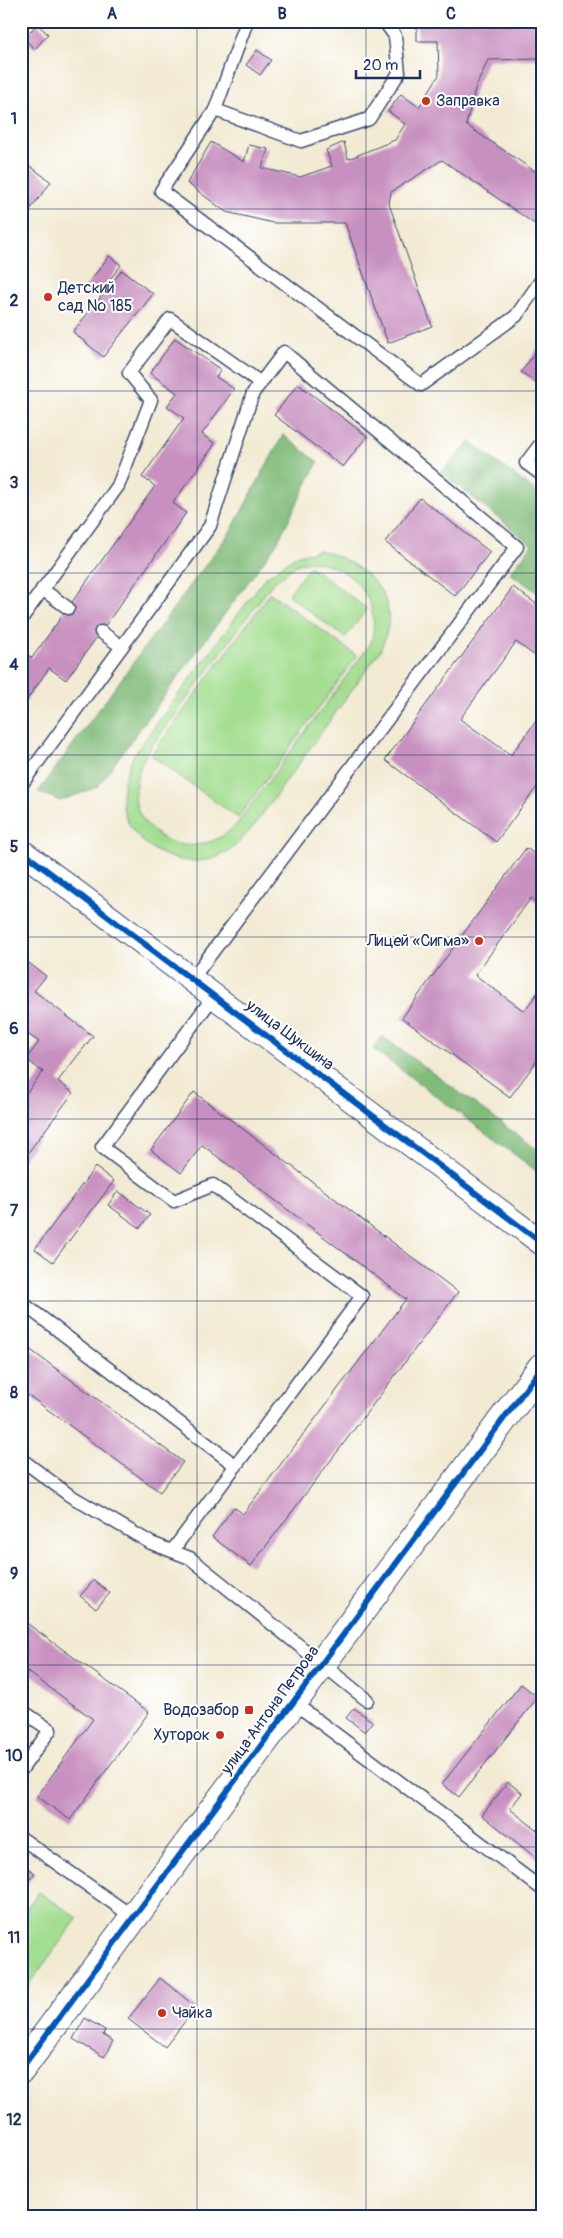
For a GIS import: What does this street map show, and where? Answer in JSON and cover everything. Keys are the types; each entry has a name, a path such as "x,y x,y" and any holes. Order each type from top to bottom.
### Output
{"street":[{"name":"улица Шукшина","path":"21,851 542,1243"},
{"name":"улица Антона Петрова","path":"21,2069 321,1663 540,1375"}],"lane":[{"path":"247,21 215,110 162,191 421,385 516,316 542,279"},
{"path":"215,110 301,141 369,119 399,73 395,36 384,21"},
{"path":"21,618 118,486 151,400 129,373 170,319 261,384"},
{"path":"21,785 210,526 253,393 284,352 517,547 192,979"},
{"path":"542,442 526,463 542,475"},
{"path":"42,589 68,608"},
{"path":"101,632 122,647"},
{"path":"172,1552 362,1296 213,1185 174,1201 102,1147 214,996"},
{"path":"21,1302 236,1466"},
{"path":"21,1459 69,1495 151,1543 190,1558 367,1700"},
{"path":"293,1702 542,1889"},
{"path":"21,1710 50,1730 21,1770"},
{"path":"21,1838 133,1917"}],"green space":[{"path":"283,435 318,462 277,543 97,787 60,801 38,792 232,529"},
{"path":"470,442 542,496 542,596 510,573 532,545 441,472"},
{"path":"319,550 330,553 353,564 372,580 385,600 388,612 388,627 380,651 254,826 238,843 227,852 213,858 198,861 183,860 154,850 132,829 123,807 122,792 125,777 133,756 265,578 295,556","holes":["308,561 338,569 350,577 368,599 374,627 371,643 237,824 218,838 197,845 186,845 164,839 145,822 139,813 136,803 136,781 146,754 272,584 296,565"]},
{"path":"310,566 367,609 345,638 288,595"},
{"path":"270,593 357,656 238,818 151,755"},
{"path":"382,1036 542,1153 542,1175 373,1049"},
{"path":"39,1892 78,1918 21,1995 21,1915"}],"building":[{"path":"417,21 542,21 542,59 488,60 475,89 466,125 542,176 542,229 442,160 391,192 389,204 432,326 388,343 345,223 273,223 226,212 187,183 211,142 244,162 249,145 268,149 262,168 300,177 332,166 326,150 344,142 348,159 395,140 405,124 388,111 401,94 419,107 439,75 438,41 417,41"},
{"path":"37,24 48,34 35,49 24,39"},
{"path":"257,50 271,60 260,75 246,65"},
{"path":"30,166 51,182 29,211 21,205 21,178"},
{"path":"109,256 121,265 99,294 87,285"},
{"path":"122,270 153,294 103,357 73,332"},
{"path":"175,338 221,370 216,377 234,389 202,434 215,444 173,503 186,513 66,680 49,668 21,708 21,650 32,658 155,486 142,477 184,418 167,406 177,393 150,373"},
{"path":"542,343 542,387 521,372"},
{"path":"298,384 367,436 343,467 274,415"},
{"path":"420,498 490,552 455,596 385,542"},
{"path":"513,587 542,608 542,661 516,642 460,719 511,755 542,713 542,780 496,842 385,760"},
{"name":"Лицей «Сигма»","path":"526,848 542,859 542,907 531,898 475,975 524,1011 542,987 542,1054 510,1097 402,1018"},
{"path":"21,957 46,976 34,991 93,1036 58,1081 73,1093 21,1162 21,1100 43,1072 26,1059 39,1042 21,1029 21,1007 24,1004 21,1002"},
{"path":"194,1092 458,1292 251,1566 212,1537 234,1507 243,1514 406,1299 202,1145 181,1173 151,1150"},
{"path":"95,1167 114,1181 53,1262 35,1249"},
{"path":"118,1191 150,1215 140,1228 108,1205"},
{"path":"21,1343 183,1462 160,1492 21,1390"},
{"path":"94,1580 110,1593 96,1609 80,1596"},
{"path":"21,1619 149,1712 70,1820 37,1796 93,1719 21,1667"},
{"path":"521,1684 538,1697 459,1797 442,1784"},
{"path":"354,1708 373,1722 365,1732 346,1718"},
{"path":"508,1782 522,1793 510,1809 542,1834 540,1861 482,1815"},
{"path":"21,1863 35,1873 21,1891"},
{"path":"160,1978 196,2007 165,2047 128,2019"},
{"path":"85,2018 105,2030 103,2035 113,2041 104,2057 73,2039"}],"cycle path":[{"path":"21,851 542,1243"},
{"path":"21,2069 542,1367"}],"place":[{"name":"Заправка","path":"426,101"},
{"name":"Детский сад № 185","path":"48,297"},
{"name":"Лицей «Сигма»","path":"479,941"},
{"name":"Водозабор","path":"249,1710"},
{"name":"Хуторок","path":"220,1735"},
{"name":"Чайка","path":"162,2013"}]}
